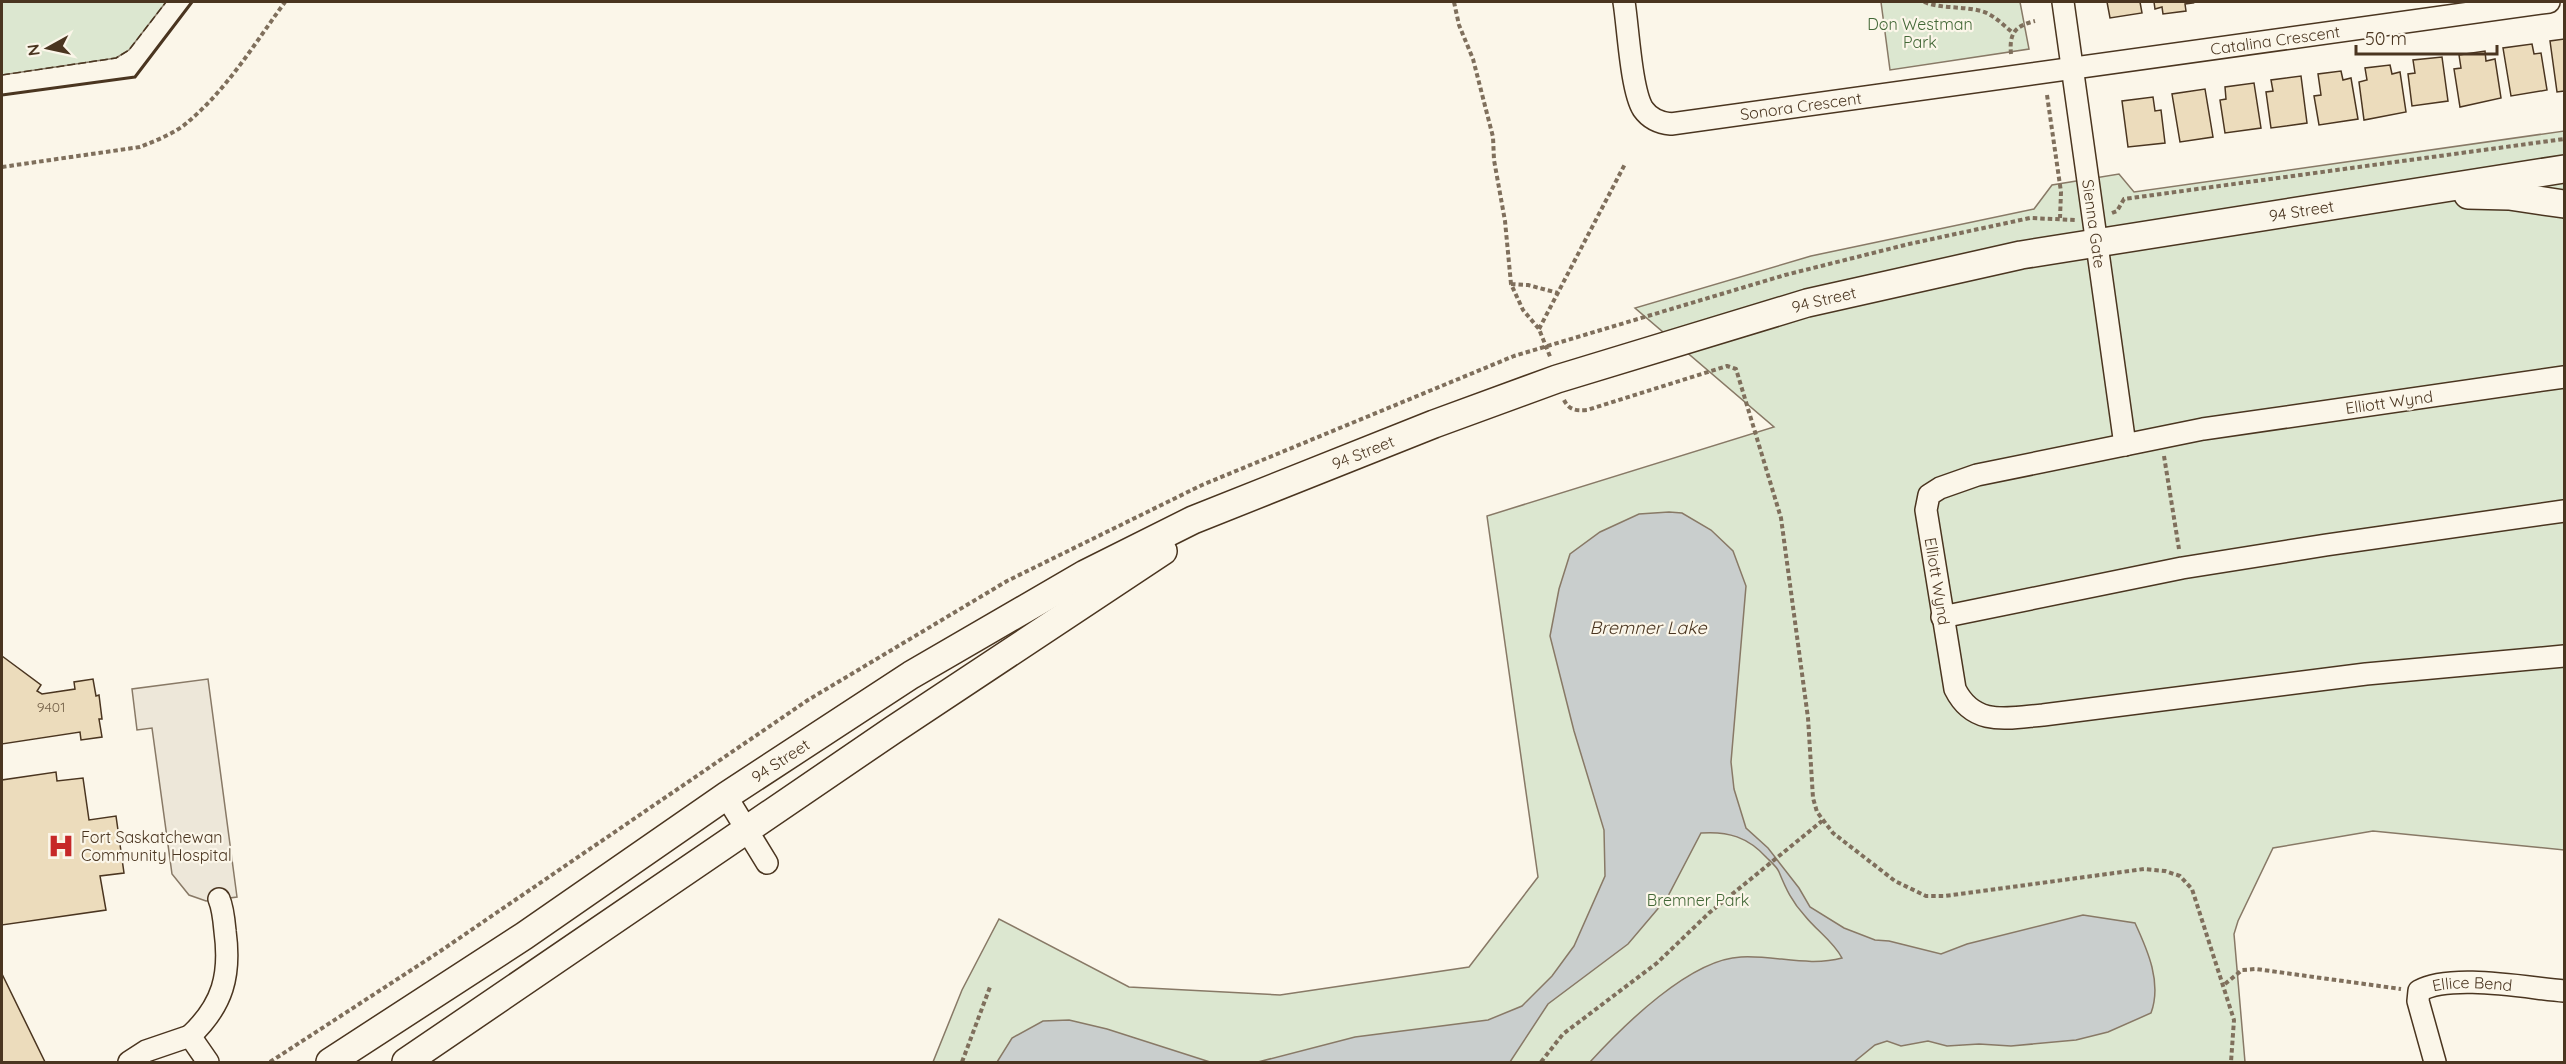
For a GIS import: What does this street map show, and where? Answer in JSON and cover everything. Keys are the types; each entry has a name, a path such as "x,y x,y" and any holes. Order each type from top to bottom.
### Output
{"main road":[{"name":"94 Street","path":"330,1062 524,936 726,796 911,675 1085,574 1194,520 1434,424 1557,379 1807,303 1952,269 2095,229 2419,193 2502,177 2565,169"},
{"name":"94 Street","path":"2419,193 2509,196 2565,204"},
{"name":"94 Street","path":"406,1062 1139,566 1252,498"}],"street":[{"name":"Sonora Crescent","path":"1624,2 1639,100 1650,116 1661,123 1682,124 2072,67"},
{"name":"Sienna Gate","path":"2063,2 2125,445"},
{"name":"Catalina Crescent","path":"2072,67 2549,2"},
{"name":"Elliott Wynd","path":"2565,377 2247,422 2161,437 1977,475 1940,488 1929,495 1926,510 1955,689 1962,703 1976,713 1992,718 2067,712 2366,674 2565,656"},
{"path":"1942,617 2182,568 2565,511"},
{"path":"726,796 767,863"},
{"path":"129,1062 146,1051 190,1036 209,1018 226,975 229,957 219,899"},
{"name":"Ellice Bend","path":"2435,1062 2418,1001 2419,991 2428,986 2466,982 2565,991"},
{"path":"190,1036 208,1062"}],"path":[{"path":"2,166 140,147 158,140 189,122 229,81 285,2"},
{"path":"1454,2 1473,58 1493,136 1494,160 1505,221 1510,284 1523,310 1539,329 1548,347 1568,406 1579,411 1603,406 1727,366 1736,369 1781,518 1808,718 1813,798 1822,821 1833,833 1894,881 1926,896 1945,896 2144,869 2165,871 2180,876 2192,889 2200,906 2206,933 2225,984 2234,1020 2231,1062"},
{"path":"1924,2 1935,6 1981,11 1992,15 2012,32"},
{"path":"2011,54 2012,32 2018,27 2035,21"},
{"path":"2046,95 2061,192 2060,218"},
{"path":"270,1062 439,952 808,700 1007,581 1202,485 1514,356 1785,274 2011,221 2060,218 2095,229 2117,211 2124,199 2565,139"},
{"path":"1539,329 1625,164"},
{"path":"1510,284 1528,285 1558,293"},
{"path":"2161,437 2182,568"},
{"path":"1541,1062 1563,1034 1658,963 1709,913 1822,821"},
{"path":"2225,984 2242,970 2256,969 2419,991"},
{"path":"962,1062 990,987"}],"green space":[{"path":"2,2 166,2 129,50 116,58 2,75"},
{"name":"Don Westman Park","path":"1881,2 2020,2 2029,49 1890,70"},
{"name":"Bremner Park","path":"2564,131 2564,850 2373,831 2273,848 2234,934 2245,1062 933,1062 962,990 999,919 1129,987 1280,995 1469,967 1538,877 1487,516 1774,427 1635,308 1811,256 2034,209 2052,185 2119,174 2134,192"}],"shaded area":[{"path":"208,679 237,897 206,901 189,895 172,874 152,728 137,730 132,689"}],"water":[{"name":"Bremner Lake","path":"1682,513 1711,530 1733,551 1746,586 1731,762 1734,789 1746,828 1768,848 1799,888 1810,907 1844,928 1875,940 1889,941 1941,954 1967,944 2083,915 2135,923 2152,967 2155,990 2151,1013 2108,1032 2076,1040 2011,1046 1979,1044 1947,1046 1928,1041 1901,1046 1887,1041 1875,1045 1854,1062 1590,1062 1639,1013 1701,969 1721,961 1741,957 1804,961 1842,958 1834,946 1796,906 1777,868 1760,851 1745,840 1729,834 1701,833 1667,898 1628,944 1548,1004 1510,1062 1258,1062 1355,1037 1488,1020 1522,1006 1552,976 1574,946 1605,876 1604,830 1574,731 1550,636 1559,589 1570,554 1600,532 1639,514"},
{"path":"1069,1020 1107,1029 1210,1062 997,1062 1012,1038 1043,1021"}],"building":[{"path":"2107,2 2140,2 2142,13 2110,18"},
{"path":"2154,2 2193,3 2185,4 2186,11 2163,14 2162,7 2155,9"},
{"path":"2564,39 2564,91 2557,92 2550,41"},
{"path":"2532,44 2534,54 2541,53 2547,90 2511,96 2503,48"},
{"path":"2485,51 2486,61 2495,59 2501,98 2460,107 2454,69 2461,68 2459,55"},
{"path":"2442,57 2448,101 2412,106 2408,74 2415,73 2413,60"},
{"path":"2390,65 2392,74 2400,72 2406,112 2364,120 2359,82 2367,80 2365,68"},
{"path":"2341,71 2343,80 2351,78 2358,119 2319,125 2314,96 2321,95 2318,74"},
{"path":"2301,76 2307,123 2271,128 2266,92 2273,91 2271,80"},
{"path":"2254,83 2261,128 2225,133 2220,100 2226,99 2225,87"},
{"path":"2205,89 2213,137 2180,142 2172,94"},
{"path":"2153,97 2155,111 2161,110 2165,143 2128,147 2122,101"},
{"path":"2,656 41,685 37,691 42,694 75,689 74,682 93,679 96,696 99,695 102,737 81,740 80,732 2,744"},
{"name":"Fort Saskatchewan Community Hospital","path":"56,772 57,781 83,778 89,820 116,816 124,873 100,876 106,910 2,925 2,780"},
{"path":"2,974 45,1062 2,1062"}],"fence":[{"path":"2,75 116,58 129,50 166,2"}],"wall":[{"path":"2,95 135,77 192,2"}],"place":[{"name":"Fort Saskatchewan Community Hospital","path":"61,846"}]}
